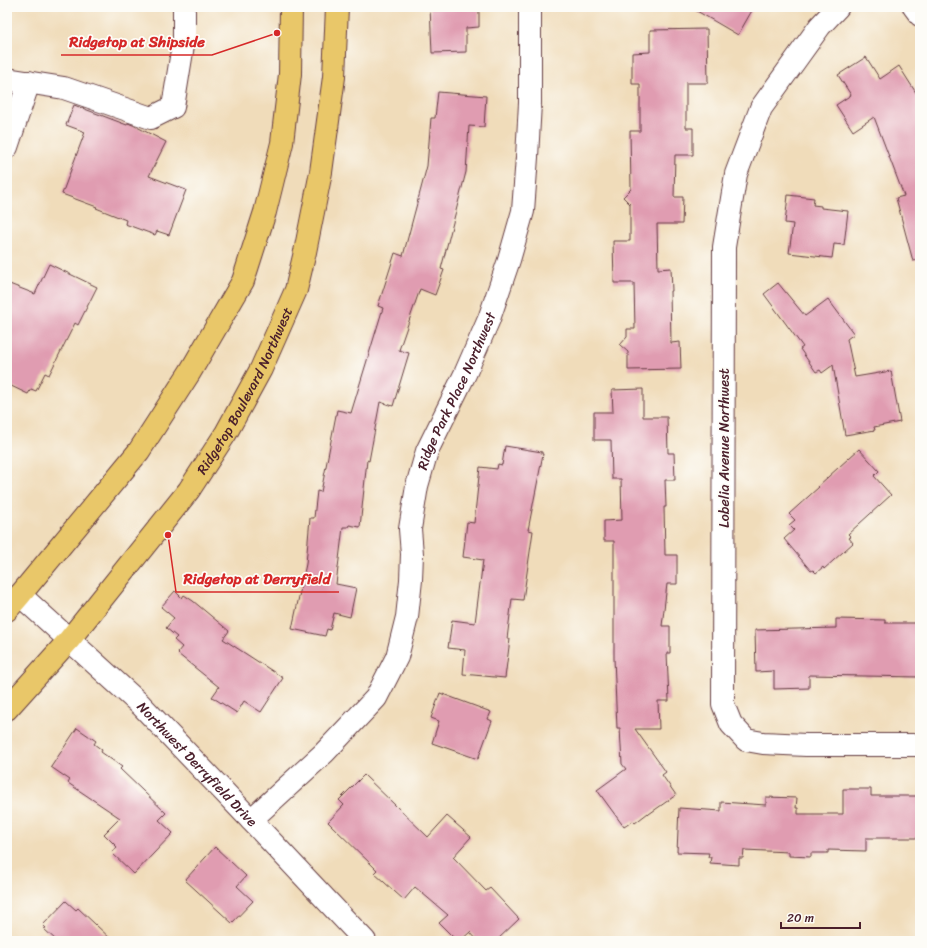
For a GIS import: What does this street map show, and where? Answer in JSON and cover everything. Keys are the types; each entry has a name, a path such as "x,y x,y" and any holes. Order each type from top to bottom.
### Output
{"main road":[{"path":"14,602 139,451 190,372 244,281 265,212 282,143 290,74 291,7"},
{"name":"Ridgetop Boulevard Northwest","path":"7,709 69,640 189,490 226,433 262,369 296,290 305,252 321,172 334,77 337,7"}],"street":[{"path":"7,78 64,88 151,118 173,107 184,39 184,7"},
{"name":"Ridge Park Place Northwest","path":"251,820 324,753 376,698 397,657 407,617 412,554 410,529 417,486 428,451 465,374 489,318 509,260 523,211 530,103 530,7"},
{"name":"Lobelia Avenue Northwest","path":"838,7 820,26 761,108 736,174 724,247 723,704 731,724 746,740 763,743 806,745 920,745"},
{"path":"914,7 920,15"},
{"path":"7,147 29,82"},
{"name":"Northwest Derryfield Drive","path":"14,602 69,640 141,706 365,941"}],"building":[{"path":"430,7 479,7 479,27 466,28 466,52 432,53"},
{"path":"690,7 754,7 738,35"},
{"path":"707,29 708,83 686,83 686,128 693,128 693,155 675,155 674,197 683,197 682,224 657,224 658,269 671,268 671,343 680,342 681,369 628,370 628,352 620,345 627,337 627,329 635,329 634,283 614,283 613,241 630,241 630,204 623,197 631,189 630,131 640,131 640,84 632,84 632,53 650,52 650,30"},
{"path":"866,57 880,79 899,66 920,99 920,260 913,261 896,198 904,196 874,117 853,131 836,105 851,95 838,75"},
{"path":"438,92 486,96 484,127 469,126 466,172 441,269 444,270 435,295 420,289 399,350 409,353 393,406 380,402 369,461 367,460 360,527 349,525 348,527 343,527 336,584 356,588 350,617 334,613 330,630 327,629 325,636 292,629 306,564 310,518 314,518 317,491 321,492 337,410 351,413 383,308 378,306 395,253 403,256 427,166 431,118 435,118"},
{"path":"74,105 127,125 128,123 133,125 166,142 149,176 186,190 169,235 157,231 155,235 125,224 126,220 62,194 85,132 66,125"},
{"path":"788,195 814,198 813,205 821,206 821,208 848,211 844,245 834,244 832,258 789,253 793,224 785,223"},
{"path":"49,264 97,287 78,325 75,323 49,375 45,373 36,391 31,389 28,394 7,384 7,283 35,294"},
{"path":"778,283 805,316 828,299 854,334 847,339 855,377 891,371 900,422 874,427 875,430 845,435 833,365 822,373 820,370 816,372 800,349 803,347 764,294"},
{"path":"643,389 643,417 667,417 668,453 674,453 675,480 665,480 665,555 677,555 677,584 667,584 662,626 670,626 670,653 667,653 669,701 658,701 659,729 635,729 666,772 662,775 676,795 635,823 633,821 624,827 597,790 626,769 622,764 620,728 617,728 614,658 614,541 604,541 604,521 622,520 621,479 612,479 611,440 594,440 594,412 613,412 612,390"},
{"path":"505,446 542,452 543,454 528,530 533,531 523,600 512,599 507,639 510,639 505,678 463,674 465,650 448,648 452,620 475,623 483,560 463,557 467,522 474,523 480,467 497,469 498,464 502,465"},
{"path":"859,449 879,471 874,476 891,495 848,534 853,543 824,569 823,567 816,573 813,570 811,571 784,539 794,530 789,525 795,520 789,514"},
{"path":"175,591 182,598 184,595 193,601 229,631 223,639 283,678 261,712 244,701 237,713 212,697 219,687 178,654 182,647 174,640 177,637 166,628 174,618 161,607"},
{"path":"836,619 885,620 885,623 920,623 920,677 809,675 809,688 774,689 774,671 756,672 755,630 836,628"},
{"path":"440,693 491,712 488,719 492,721 478,759 432,743 439,721 431,718"},
{"path":"77,728 96,741 94,744 102,750 101,752 122,767 120,769 166,813 159,820 173,833 134,874 112,853 117,847 104,834 120,818 68,783 70,780 51,767"},
{"path":"364,775 428,837 447,816 471,837 453,857 486,891 490,888 519,919 496,941 478,941 470,932 460,941 457,941 439,923 448,915 415,887 404,900 374,873 377,870 328,822 344,805 339,800"},
{"path":"843,789 871,789 871,796 920,796 920,838 866,838 866,851 828,850 828,853 811,853 811,857 789,856 789,852 744,850 743,858 739,858 739,865 710,863 711,857 708,857 709,853 677,852 679,808 721,811 721,802 766,805 766,797 797,798 796,808 798,808 798,814 843,814"},
{"path":"215,847 246,876 237,886 253,901 232,923 185,880"},
{"path":"66,901 76,910 78,908 113,941 57,941 44,929 46,928 43,925"}],"place":[{"name":"Ridgetop at Shipside","path":"277,33"},
{"name":"Ridgetop at Derryfield","path":"168,535"}]}
